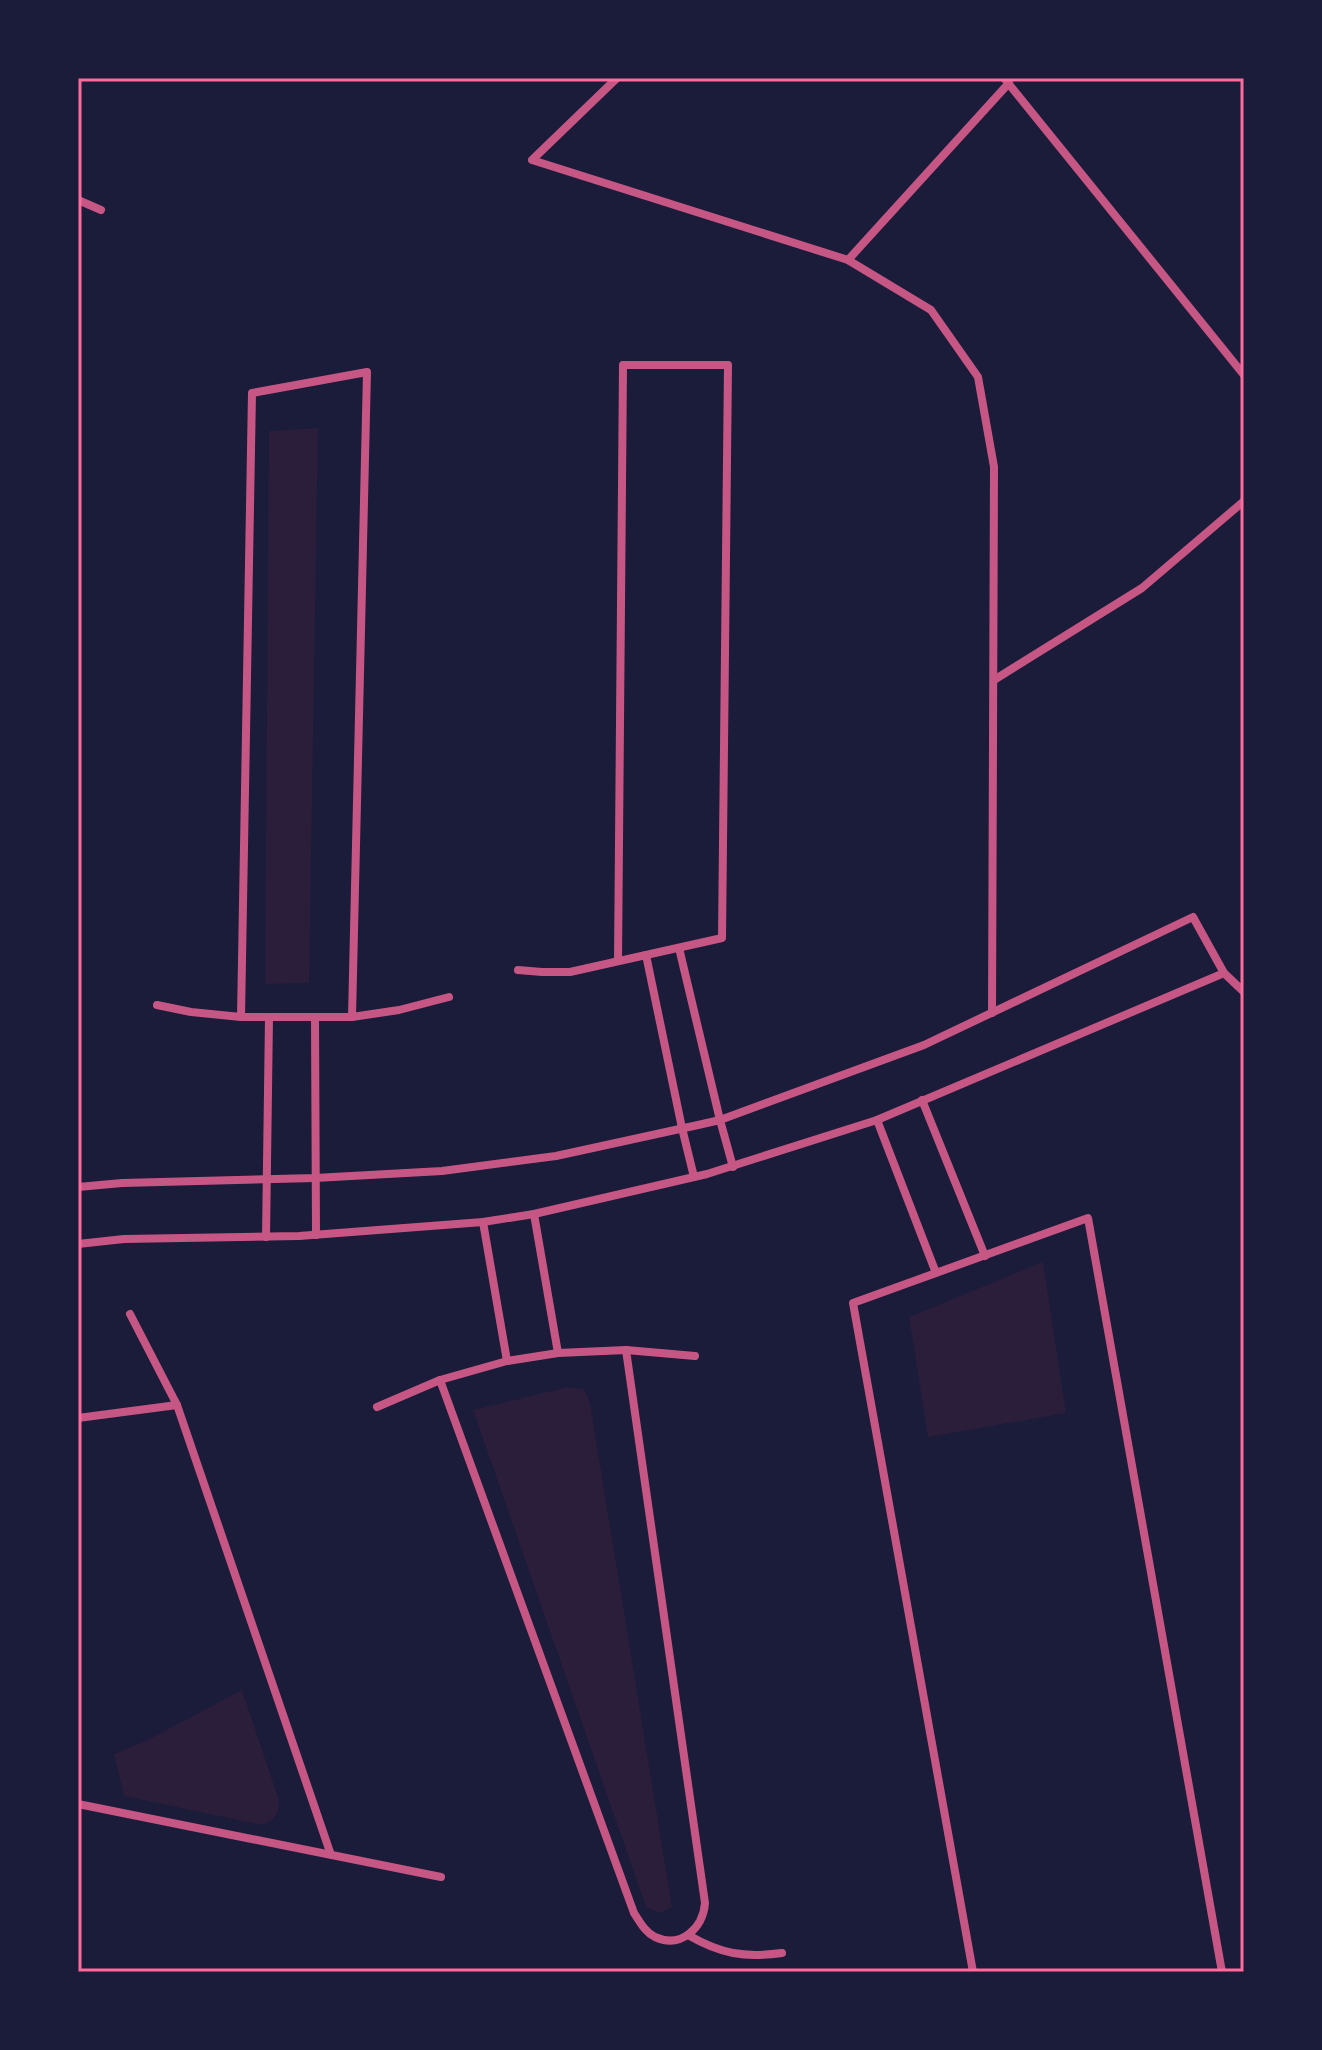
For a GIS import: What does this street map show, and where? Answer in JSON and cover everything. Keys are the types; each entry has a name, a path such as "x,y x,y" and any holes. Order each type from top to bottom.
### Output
{"street":[{"path":"617,78 532,160 848,260 931,310 978,377 994,467 992,1013"},
{"path":"848,260 1007,81 1244,375"},
{"path":"78,200 101,210"},
{"path":"518,970 570,972 722,938 728,365 623,365 618,961"},
{"path":"241,1017 252,393 367,372 352,1017"},
{"path":"994,680 1142,588 1244,501"},
{"path":"78,1187 442,1171 556,1156 720,1120 924,1045 1193,917 1224,973 1244,992"},
{"path":"679,948 733,1167"},
{"path":"646,955 694,1177"},
{"path":"78,1244 124,1239 316,1235 483,1222 534,1214 694,1177 877,1120 1224,973"},
{"path":"157,1005 241,1017 352,1017 399,1010 449,997"},
{"path":"266,1237 269,1017"},
{"path":"315,1018 316,1235"},
{"path":"922,1100 985,1256"},
{"path":"877,1120 936,1273"},
{"path":"534,1214 558,1353"},
{"path":"973,1972 853,1303 1088,1218 1222,1972"},
{"path":"483,1222 507,1361"},
{"path":"130,1314 177,1405 331,1855"},
{"path":"440,1380 634,1913 653,1936 667,1941 688,1935 700,1922 705,1903 626,1350"},
{"path":"377,1407 440,1380 507,1361 558,1353 626,1350 695,1356"},
{"path":"78,1418 177,1405"},
{"path":"78,1804 441,1877"},
{"path":"688,1935 709,1947 733,1954 758,1956 782,1953"}],"shaded area":[{"path":"318,428 309,983 265,984 269,431"},
{"path":"1043,1262 1066,1413 928,1437 909,1317"},
{"path":"568,1387 584,1389 590,1403 672,1907 660,1913 646,1907 473,1410"},
{"path":"242,1690 279,1800 274,1818 262,1825 124,1796 114,1754 146,1741"}]}
